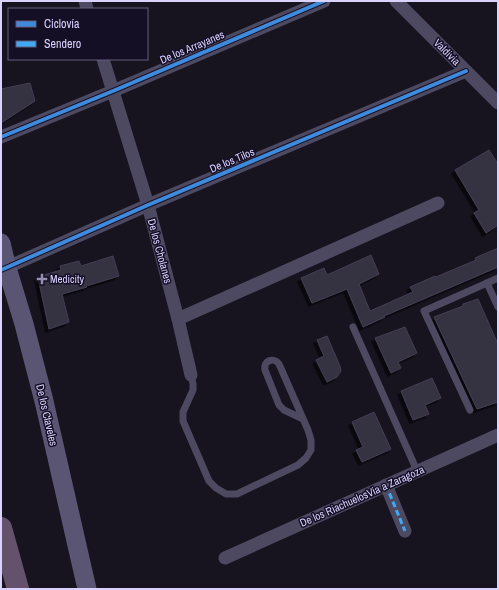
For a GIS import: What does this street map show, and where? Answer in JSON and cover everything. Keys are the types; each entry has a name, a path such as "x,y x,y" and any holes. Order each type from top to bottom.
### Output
{"highway":[{"path":"1,528 18,589"}],"main road":[{"name":"De los Claveles","path":"1,243 4,269 24,324 44,401 87,589"}],"street":[{"name":"De los Arrayanes","path":"1,137 324,1"},
{"name":"Valdivia","path":"396,1 498,103"},
{"name":"De los Cholanes","path":"103,60 148,205 191,375"},
{"name":"De los Tilos","path":"4,269 148,205 466,71"},
{"path":"178,319 438,203"},
{"name":"De los RiachuelosVia a Zaragoza","path":"225,558 498,435"},
{"path":"386,485 405,531"}],"lane":[{"path":"470,410 424,311 498,278"},
{"path":"487,283 498,307"},
{"path":"353,327 414,464 416,472"},
{"path":"191,375 193,390 182,412 183,421 209,481 216,488 226,494 237,494 298,465 306,458 311,450 311,440 303,419 279,364 277,361 273,360 265,363 265,370 279,405 284,410 303,419"}],"building":[{"path":"30,83 35,101 1,123 1,89"},
{"path":"489,150 498,164 498,225 486,233 474,213 479,210 455,170"},
{"path":"498,248 498,267 384,316 385,317 363,327 347,289 312,303 301,278 324,268 327,275 371,255 379,274 359,284 370,311 413,292 410,287 476,260 475,258"},
{"path":"113,256 119,276 62,294 69,322 49,329 38,277 61,270 60,266 79,261 81,266"},
{"path":"478,299 498,344 498,402 477,409 434,317"},
{"path":"405,327 417,353 398,362 401,368 391,373 375,338"},
{"path":"327,336 341,371 337,377 327,382 316,360 324,356 317,340"},
{"path":"432,378 441,398 425,405 429,414 413,420 401,391"},
{"path":"374,412 391,449 362,462 356,450 363,447 352,422"}],"marked path":[{"path":"386,485 405,531"}],"cycle path":[{"path":"1,137 324,1"},
{"path":"1,270 148,205 466,71"}],"place":[{"name":"Medicity","path":"42,279"}]}
